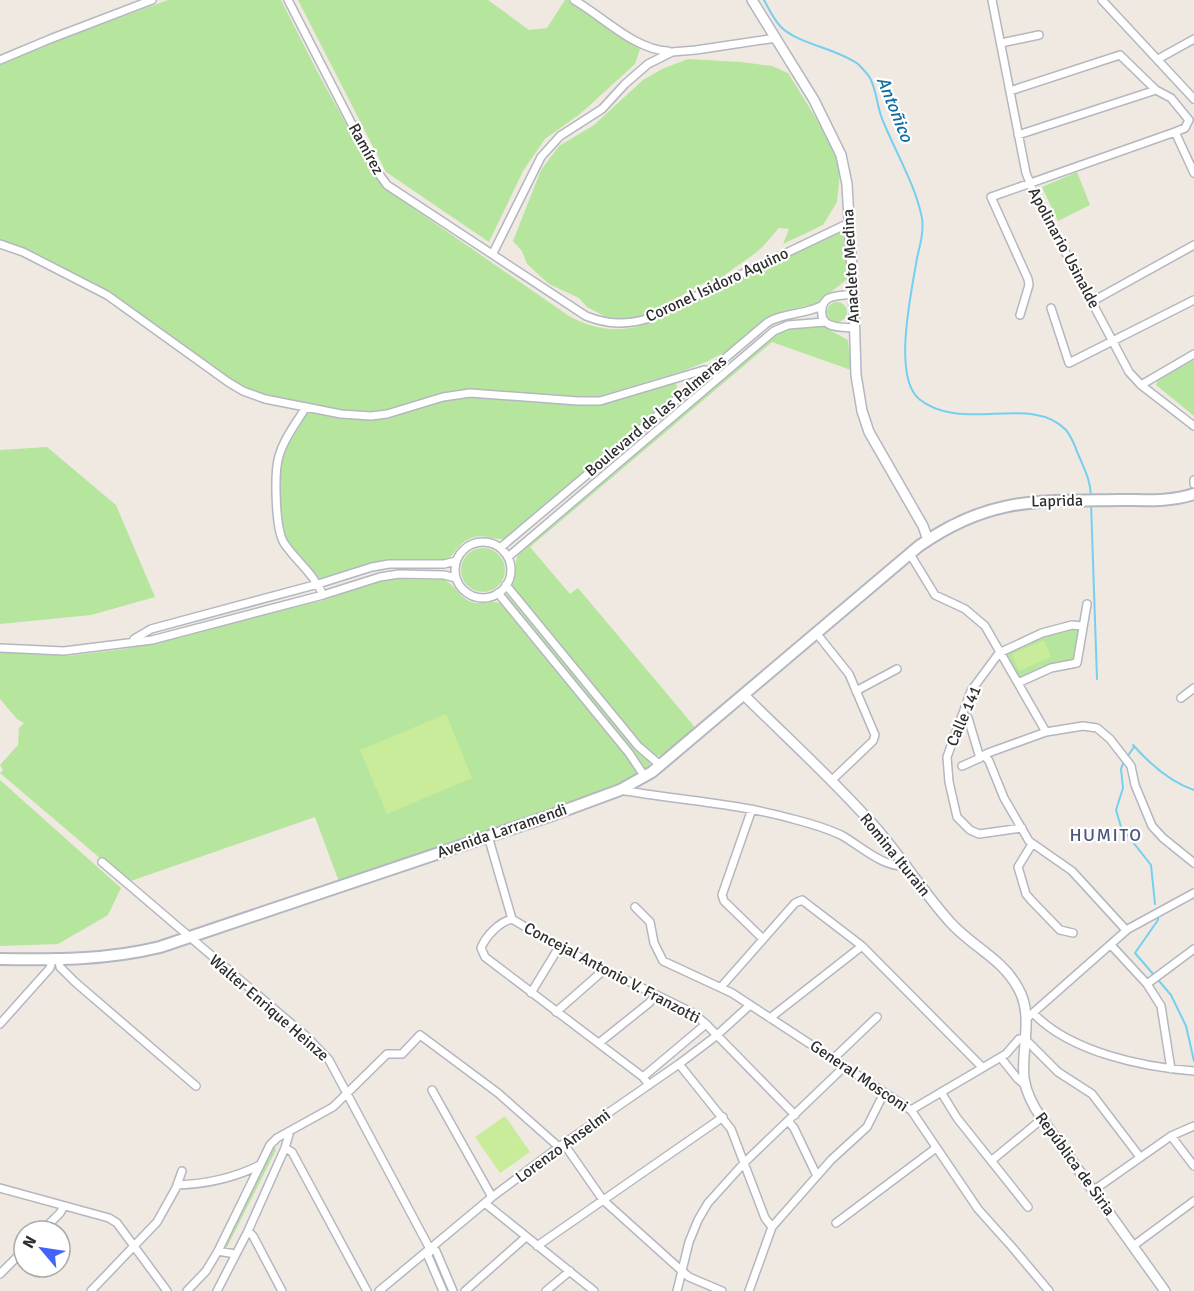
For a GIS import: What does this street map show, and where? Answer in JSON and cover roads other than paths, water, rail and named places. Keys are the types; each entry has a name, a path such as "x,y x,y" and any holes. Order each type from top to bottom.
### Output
{"main road":[{"name":"Laprida","path":"928,540 964,519 1005,506 1034,501 1172,500 1194,494"},
{"name":"Avenida Larramendi","path":"0,959 56,960 128,954 189,939 620,790 645,777 660,765 928,540"}],"street":[{"path":"0,60 153,0"},
{"name":"Ramírez","path":"288,0 374,168 383,180 398,193 493,253"},
{"path":"574,0 657,51 696,50 776,38"},
{"name":"Anacleto Medina","path":"752,0 813,100 839,149 846,176 856,375 865,422 923,526 928,540"},
{"name":"Apolinario Usinalde","path":"992,0 1018,135 1030,182 1129,372 1194,426"},
{"path":"1102,0 1194,99"},
{"path":"1001,43 1039,35"},
{"path":"1158,59 1194,39"},
{"path":"493,253 533,170 549,148 560,136 602,109 648,64 672,52"},
{"path":"1010,92 1120,55 1156,90 1171,98 1189,120 1185,128 1175,132 991,197 1028,279 1029,285 1020,315"},
{"path":"1018,135 1156,90"},
{"path":"1175,132 1194,173"},
{"name":"Coronel Isidoro Aquino","path":"493,253 579,313 602,322 626,324 650,318 849,223"},
{"path":"0,244 23,252 107,295 235,387 265,399 341,414 371,416 396,412 443,397 470,393 594,401 704,370 711,371 717,378"},
{"path":"1093,301 1194,245"},
{"name":"Boulevard de las Palmeras","path":"500,548 768,322 780,316 814,309 823,305 829,298 853,294"},
{"path":"1051,308 1069,363 1194,300"},
{"path":"823,305 822,314 825,322"},
{"name":"Boulevard de las Palmeras","path":"507,557 777,329 788,325 825,322 832,327 855,328"},
{"path":"1142,385 1194,354"},
{"path":"306,407 279,455 278,526 288,548 318,584 323,595"},
{"path":"488,542 500,548 507,557 510,573 506,585 498,593 489,597 475,596 463,590 456,578 456,561 464,550 475,543 488,542"},
{"path":"910,554 932,592 961,606 985,626 1046,732"},
{"path":"132,641 151,629 381,565 444,564 456,561"},
{"path":"0,648 64,651 152,640 323,595 389,575 444,575 456,578"},
{"path":"506,585 638,746 660,765"},
{"path":"498,593 629,753 645,777"},
{"path":"1018,683 1051,668 1077,663 1087,604"},
{"path":"999,652 1042,633 1072,625 1083,626"},
{"path":"817,634 844,667 875,738 831,781"},
{"name":"Calle 141","path":"999,652 974,686 946,761 957,817 970,830 976,834 1022,828"},
{"path":"856,691 897,669"},
{"path":"1181,698 1194,688"},
{"name":"Romina Iturain","path":"744,695 876,829 953,925 996,960 1010,975 1023,998 1029,1019"},
{"path":"963,715 969,718 982,757 989,761 1003,795 1026,838 1072,871 1126,930"},
{"path":"962,766 1046,732 1083,726 1093,727 1110,739 1133,770 1135,785 1152,826 1194,863"},
{"path":"620,790 713,802 778,814 829,830 892,866 906,866"},
{"path":"752,809 722,895 724,901 762,938"},
{"path":"488,836 512,919"},
{"path":"1032,844 1018,867 1026,894 1060,930 1073,933"},
{"name":"Walter Enrique Heinze","path":"102,862 330,1060 430,1249"},
{"path":"1194,893 1126,930 1029,1019 1096,1051 1145,1065 1171,1070 1194,1071"},
{"path":"721,987 762,938 795,903 802,900 862,946 982,1067"},
{"name":"General Mosconi","path":"635,907 650,922 656,949 663,961 721,987 911,1110 978,1209 1049,1291"},
{"name":"Concejal Antonio V. Franzotti","path":"531,993 483,953 481,948 501,923 512,919 559,946 693,1013 795,1115"},
{"path":"1111,945 1147,984 1163,1010 1171,1070"},
{"path":"559,946 531,993 643,1077 649,1085"},
{"path":"770,1018 862,946"},
{"path":"1147,984 1194,949"},
{"path":"1184,957 1194,955"},
{"path":"0,1024 56,960 75,982 196,1086"},
{"path":"556,1012 605,969"},
{"path":"599,1044 656,995"},
{"name":"Lorenzo Anselmi","path":"379,1291 492,1197 562,1145 679,1064 716,1036 750,1005"},
{"path":"833,1059 878,1017"},
{"name":"República de Siria","path":"1029,1019 1024,1040 1023,1069 1030,1099 1165,1291"},
{"path":"643,1077 706,1024"},
{"path":"187,1291 206,1271 218,1251 270,1145 277,1138 333,1107 387,1054 402,1054 420,1035 498,1093 562,1145 603,1200 681,1271 722,1291"},
{"path":"911,1110 1001,1058 1019,1039 1024,1040 1063,1077 1092,1094 1140,1157"},
{"path":"1001,1058 1017,1078 1026,1085"},
{"path":"679,1064 731,1129 765,1218 772,1227"},
{"path":"677,1291 689,1242 703,1210 745,1162 844,1066"},
{"path":"432,1090 492,1197"},
{"path":"941,1092 957,1118 1028,1207"},
{"path":"749,1291 772,1227 817,1176 867,1127 884,1094"},
{"path":"537,1246 723,1117"},
{"path":"991,1161 1042,1119"},
{"path":"789,1121 795,1128 817,1176"},
{"path":"1094,1190 1171,1136 1194,1126"},
{"path":"217,1291 248,1231 285,1148 290,1131"},
{"path":"1171,1136 1194,1166"},
{"path":"285,1148 292,1152 366,1291"},
{"path":"836,1223 936,1148"},
{"path":"177,1185 203,1184 225,1179 260,1165"},
{"path":"91,1291 157,1222 182,1171"},
{"path":"0,1188 109,1218 121,1227 167,1291"},
{"path":"1133,1246 1194,1201"},
{"path":"486,1204 594,1291"},
{"path":"54,1219 64,1206"},
{"path":"248,1231 253,1236 282,1291"},
{"path":"465,1291 526,1237"},
{"path":"443,1291 428,1256 430,1249 436,1251 453,1291"},
{"path":"218,1251 235,1254"},
{"path":"0,1274 12,1262"},
{"path":"546,1291 570,1271"}],"waterway":[{"name":"Antoñico","path":"764,0 776,21 788,33 849,59 858,64 867,74 874,88 883,121 915,193 922,218 922,228 906,332 905,353 911,388 919,399 936,409 955,413 1034,414 1051,419 1066,430 1072,439 1087,475 1091,497"},
{"path":"1091,503 1097,679"},
{"path":"1133,745 1160,771 1194,790"},
{"path":"1127,757 1134,747"},
{"path":"1124,761 1121,769 1123,788 1116,810 1121,827 1151,865 1155,904"},
{"path":"1158,916 1158,920 1135,953 1171,995 1186,1026 1194,1061"}],"district":[{"name":"HUMITO","path":"1106,835"}]}
